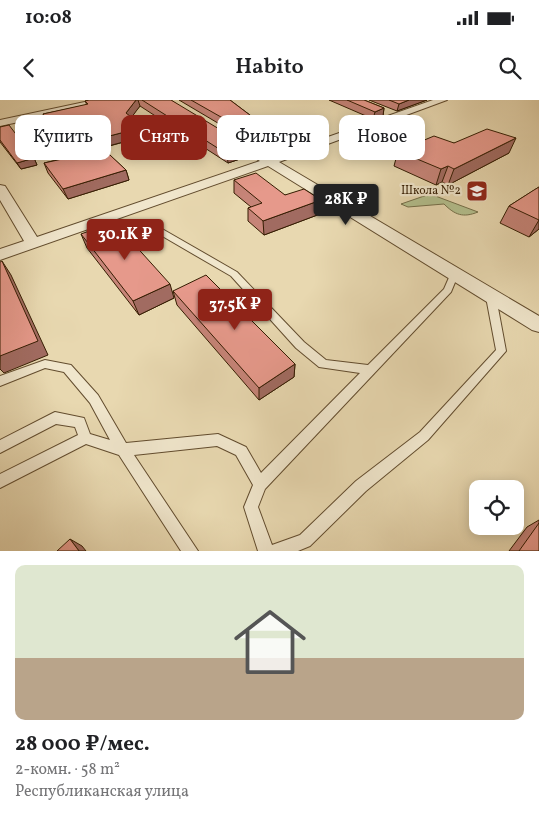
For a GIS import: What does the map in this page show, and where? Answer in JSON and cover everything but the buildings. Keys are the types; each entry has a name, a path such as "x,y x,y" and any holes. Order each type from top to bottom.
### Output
{"street":[{"path":"0,123 107,100"},
{"path":"404,115 442,100"},
{"path":"382,110 394,115"},
{"path":"210,126 539,325"},
{"path":"0,254 339,138"},
{"path":"0,189 33,243"}],"lane":[{"path":"101,220 147,224 234,274 300,345 323,364 372,370"},
{"path":"266,551 251,508 260,484 448,290 454,275"},
{"path":"276,551 306,541 361,486 424,436 501,351 491,297"},
{"path":"0,381 45,364 67,368 94,399 123,450 190,551"},
{"path":"0,447 55,418 80,422 85,438"},
{"path":"0,481 85,438 123,450 218,440 241,451 260,484"}],"green space":[{"path":"430,194 478,212 468,215 459,214 444,204 408,207 401,204"}],"place":[{"name":"Школа №2","path":"477,191"}]}
